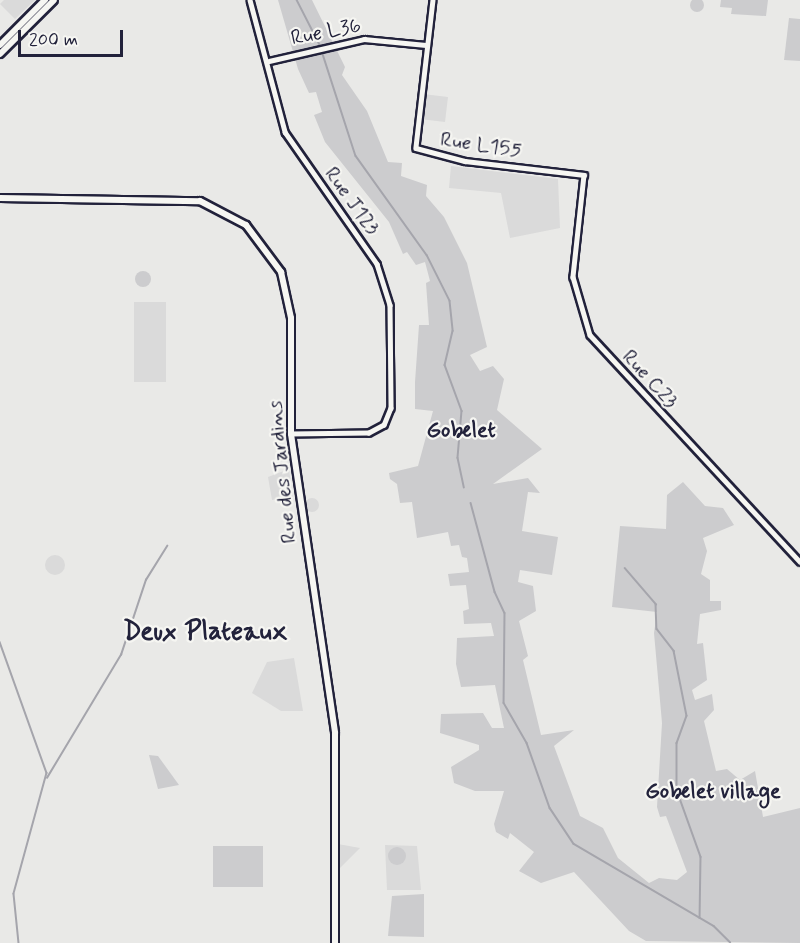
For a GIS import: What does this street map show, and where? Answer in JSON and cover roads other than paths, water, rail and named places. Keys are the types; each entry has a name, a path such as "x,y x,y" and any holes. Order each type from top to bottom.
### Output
{"main road":[{"path":"0,45 45,0"},
{"path":"0,54 54,0"},
{"name":"Rue des Jardins","path":"0,198 178,198 210,205 246,225 276,260 288,293 291,434 335,734 334,943"}],"street":[{"name":"Rue J123","path":"250,0 288,137 386,286 391,408 384,425 369,433 291,434"},
{"name":"Rue L155","path":"433,0 415,140 419,152 584,175"},
{"name":"Rue L36","path":"268,61 364,39 426,45"},
{"name":"Rue C23","path":"584,175 573,277 590,335 800,562"}],"waterway":[{"path":"297,0 321,47"},
{"path":"322,51 356,156 427,255 450,301 453,331 445,365 462,411 458,458 464,487"},
{"path":"471,503 495,592 505,613 504,703 527,743 550,808 574,844 714,926 730,942"},
{"path":"47,778 121,655 146,580 167,546"},
{"path":"625,568 656,604 657,629 674,651 687,716 677,743 677,790 701,857 700,918"},
{"path":"0,642 47,773 14,894 19,943"}],"district":[{"name":"Gobelet","path":"461,432"},
{"name":"Deux Plateaux","path":"205,632"},
{"name":"Gobelet village","path":"713,793"}]}
